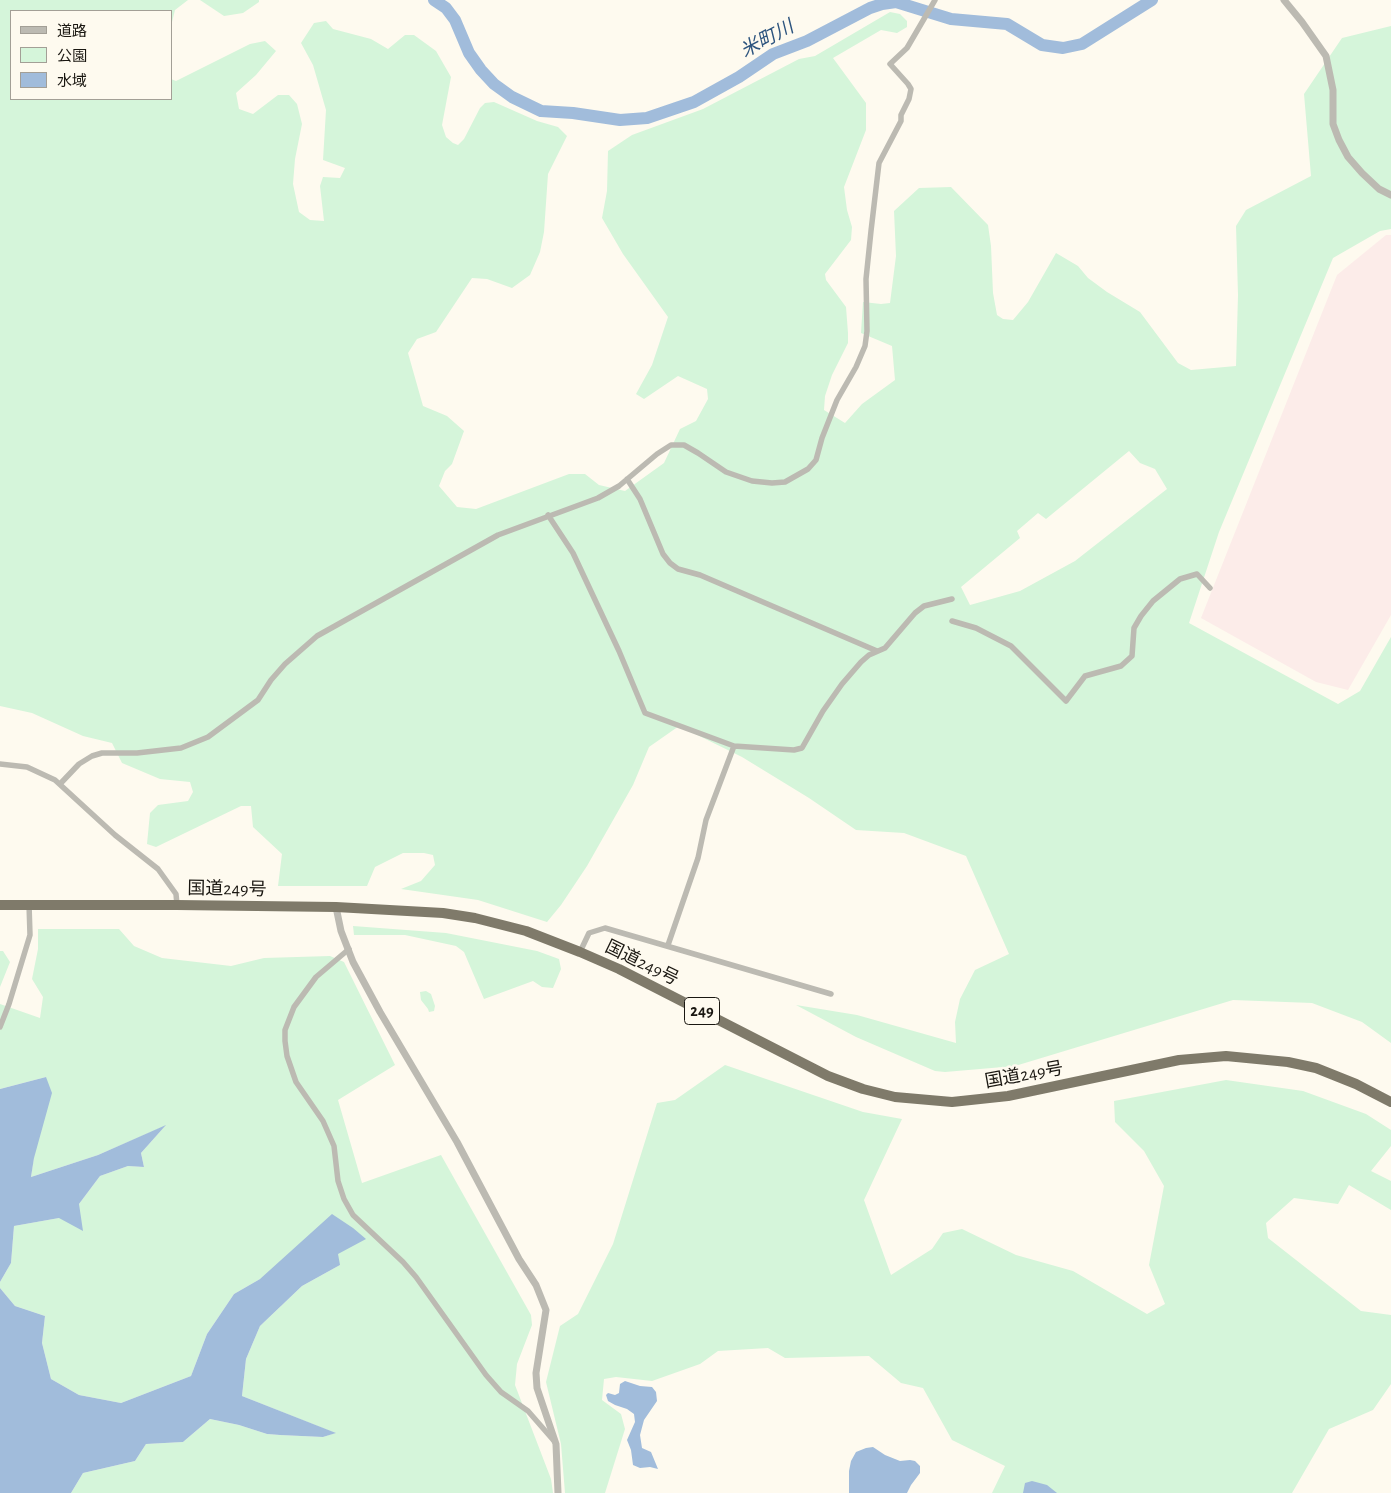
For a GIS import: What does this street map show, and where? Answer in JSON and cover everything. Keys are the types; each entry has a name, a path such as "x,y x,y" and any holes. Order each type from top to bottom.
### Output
{"highway":[{"name":"国道249号","path":"0,905 336,907 443,913 475,918 526,931 619,968 828,1076 895,1097 952,1102 1008,1096 1179,1060 1226,1056 1288,1062 1316,1068 1356,1084 1391,1102"}],"street":[{"path":"60,784 78,764 97,754 137,753 181,748 208,738 258,700 285,664 317,636 498,535 598,498 627,479 671,445 684,445 698,452 726,472 752,481 772,484 785,482 804,473 816,460 822,438 837,400 856,367 864,346 867,269 880,163 901,121 901,115 911,89 890,64 907,48 935,0"},
{"path":"1284,0 1326,56 1333,90 1333,124 1348,157 1379,189 1391,195"},
{"path":"627,479 640,498 663,554 678,569 700,575 877,651"},
{"path":"548,515 573,553 645,713 734,746 794,750 802,748 823,711 842,684 861,662 885,648 924,606 952,600"},
{"path":"952,621 976,628 1011,646 1066,701 1085,676 1121,666 1132,656 1134,628 1141,616 1153,601 1180,579 1197,574 1210,588"},
{"path":"668,945 698,858 706,820 734,746"},
{"path":"0,764 27,767 60,784 115,835 158,869 176,894 177,905"},
{"path":"0,1027 30,935 29,904"},
{"path":"336,907 341,932 353,962 380,1012 442,1116 536,1286 546,1310 536,1373 537,1388 556,1444 558,1493"},
{"path":"580,952 588,933 604,928 832,994"},
{"path":"349,949 316,978 294,1007 285,1030 287,1056 296,1082 323,1121 334,1146 338,1181 344,1199 353,1215 403,1262 416,1277 486,1376 501,1392 528,1411 556,1444"}],"shaded area":[{"path":"1386,235 1391,235 1391,615 1348,690 1316,682 1201,618 1337,275"}],"green space":[{"path":"0,0 188,0 175,10 172,22 172,10 10,10 10,100 172,100 172,79 176,81 250,44 265,41 276,51 256,75 236,93 239,109 253,114 278,95 289,95 297,104 302,124 295,159 293,184 299,212 310,220 324,221 320,186 323,177 340,178 345,168 323,160 326,110 313,65 301,43 314,23 326,21 333,29 371,39 388,49 405,35 414,35 436,51 451,77 442,125 446,137 453,143 458,145 464,139 480,108 485,103 494,102 537,121 558,127 567,136 548,174 544,232 540,252 530,275 512,288 487,279 472,278 436,332 417,339 408,353 423,406 447,416 464,431 452,464 445,471 439,486 457,507 476,509 569,474 585,474 599,485 625,491 664,463 680,429 696,421 708,399 707,389 678,376 644,399 636,394 652,365 668,317 623,254 602,218 607,191 608,151 632,135 703,109 799,59 815,56 890,12 900,14 907,21 907,27 897,33 881,30 833,58 866,103 866,130 844,187 847,210 852,227 851,240 825,274 826,280 846,307 848,343 832,375 825,396 824,410 845,423 862,404 895,380 892,346 861,333 863,302 890,303 896,256 894,211 919,188 951,187 988,225 993,293 997,315 1003,319 1013,320 1028,302 1056,253 1078,266 1088,278 1107,292 1140,312 1178,363 1191,370 1236,366 1238,295 1236,226 1246,210 1311,176 1304,94 1342,38 1391,26 1391,229 1380,231 1333,258 1219,532 1189,623 1338,704 1360,691 1391,637 1391,1043 1362,1022 1312,1003 1233,1000 1015,1066 945,1072 935,1071 856,1037 796,1005 857,1015 956,1043 955,1022 960,999 975,970 1009,954 966,856 904,833 856,830 809,798 742,757 679,726 649,747 633,785 587,866 561,905 547,922 478,900 401,889 421,881 435,865 433,855 424,853 403,853 375,867 367,886 278,886 282,854 253,827 251,806 241,806 156,847 147,844 150,813 158,805 188,801 193,792 190,782 160,779 122,763 112,743 83,736 32,713 0,706","holes":["1129,451 1140,463 1155,469 1167,489 1075,561 1020,591 970,605 961,587 1020,538 1017,531 1038,513 1046,519"]},
{"path":"200,0 259,0 259,2 243,13 224,16"},
{"path":"353,926 446,933 537,951 559,959 561,969 553,988 542,987 533,981 484,999 464,952 456,946 405,935 354,935"},
{"path":"38,929 119,929 134,946 162,958 231,966 264,958 330,956 344,962 395,1065 338,1100 362,1183 441,1155 531,1315 532,1325 517,1364 515,1385 551,1479 553,1493 71,1493 83,1473 135,1461 146,1444 183,1442 210,1419 239,1425 267,1434 323,1437 335,1433 242,1396 246,1359 260,1326 302,1286 340,1265 260,1279 234,1294 207,1334 191,1376 121,1403 79,1395 51,1379 42,1343 45,1316 15,1306 0,1288 0,1282 11,1263 14,1226 59,1218 79,1204 100,1176 128,1166 144,1167 141,1153 165,1126 98,1155 31,1177 46,1077 0,1089 0,1004 40,1018 43,997 32,979 38,949"},
{"path":"0,951 3,951 10,962 0,987"},
{"path":"426,991 431,994 435,1006 434,1011 429,1012 421,1000 420,992"},
{"path":"725,1065 863,1112 902,1119 864,1200 891,1275 932,1249 943,1233 962,1229 1016,1255 1073,1271 1147,1314 1165,1304 1149,1265 1164,1186 1144,1151 1115,1122 1114,1101 1226,1080 1303,1091 1366,1114 1391,1130 1391,1146 1371,1171 1391,1181 1391,1210 1349,1185 1338,1204 1294,1198 1266,1223 1268,1238 1361,1311 1391,1315 1391,1384 1373,1410 1329,1429 1292,1493 992,1493 1005,1466 952,1440 923,1388 901,1383 869,1356 785,1358 768,1348 718,1351 700,1364 652,1381 616,1377 604,1379 602,1400 621,1414 625,1429 605,1493 565,1493 561,1444 546,1382 560,1326 578,1314 613,1244 657,1103 675,1100"}],"water":[{"path":"46,1077 52,1093 34,1158 31,1177 98,1155 166,1125 141,1153 144,1167 128,1166 100,1176 79,1204 83,1231 59,1218 14,1226 11,1263 0,1282 0,1089"},
{"path":"332,1214 366,1239 338,1254 340,1265 302,1286 260,1326 246,1359 242,1396 336,1433 323,1437 267,1434 239,1425 210,1419 183,1442 146,1444 135,1461 83,1473 71,1493 0,1493 0,1288 15,1306 45,1316 42,1343 51,1379 79,1395 121,1403 191,1376 207,1334 234,1294 260,1279"},
{"path":"625,1381 640,1386 652,1387 656,1392 657,1401 644,1420 640,1435 642,1448 651,1452 658,1469 650,1467 640,1468 633,1465 631,1450 627,1440 635,1422 634,1414 608,1401 606,1395 608,1393 615,1395 619,1393 620,1384"},
{"path":"873,1447 885,1455 900,1461 915,1461 920,1466 920,1473 907,1493 849,1493 851,1461 856,1452"},
{"path":"1032,1481 1047,1485 1057,1493 1023,1493 1025,1483"}],"waterway":[{"name":"米町川","path":"434,0 446,8 455,20 469,53 481,70 494,84 512,97 541,111 573,113 620,120 647,118 694,102 739,77 773,54 807,41 870,8 882,4 896,2 951,19 1007,24 1042,45 1063,48 1082,44 1152,0"}]}
